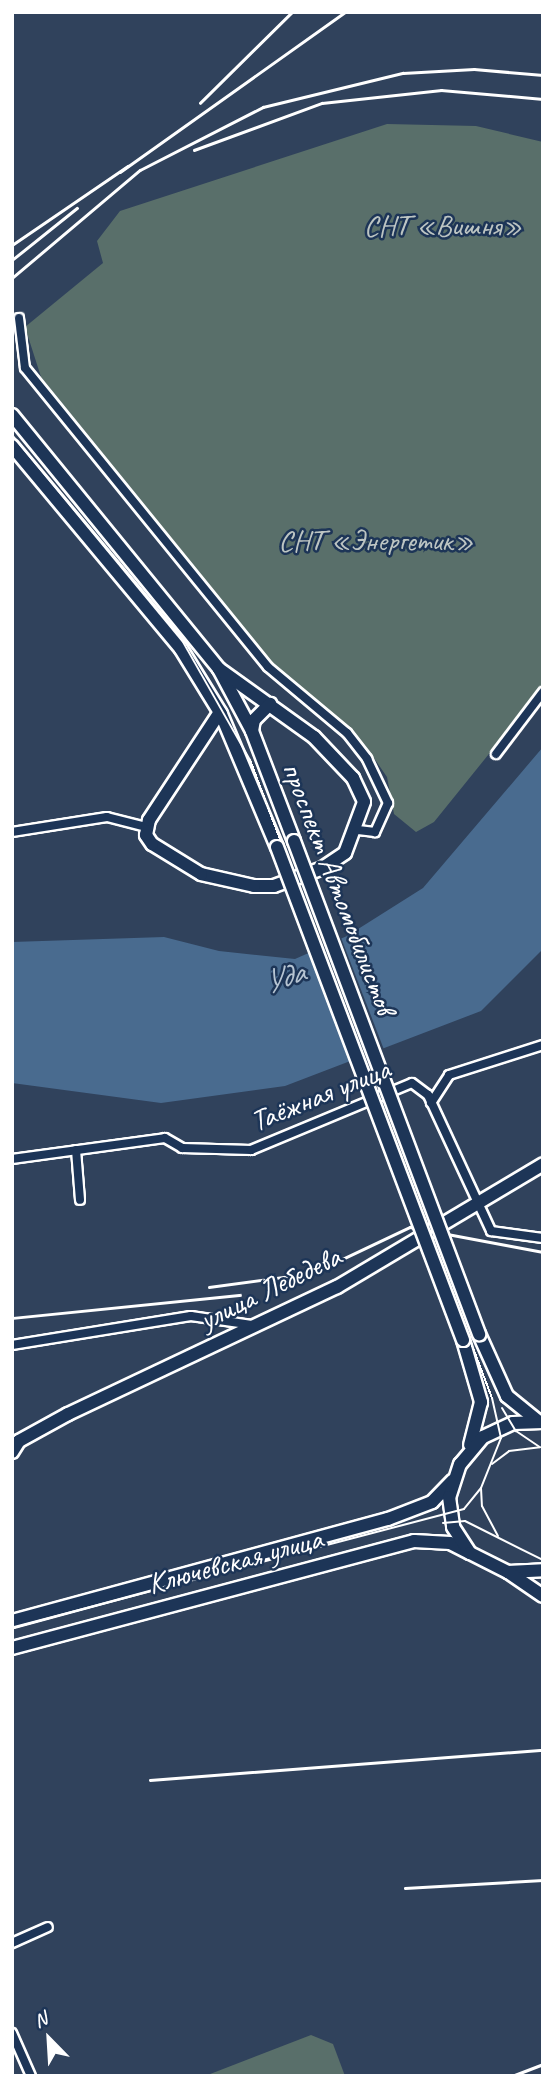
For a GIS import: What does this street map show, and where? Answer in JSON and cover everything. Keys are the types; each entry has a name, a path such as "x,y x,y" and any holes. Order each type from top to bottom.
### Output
{"main road":[{"name":"проспект Автомобилистов","path":"12,415 219,669 252,731 479,1334 507,1395 540,1422"},
{"name":"проспект Автомобилистов","path":"12,446 181,649 220,712 277,847 463,1340 482,1413 453,1480"},
{"path":"219,669 270,704 353,778 363,802 358,830 345,852 323,869 274,886 201,874 152,844 146,827 220,712"},
{"path":"252,731 254,720 270,704"},
{"name":"улица Лебедева","path":"15,1445 253,1325 337,1287 543,1164"},
{"path":"460,1464 495,1429 540,1422"},
{"path":"453,1480 451,1521 470,1553"},
{"name":"Ключевская улица","path":"12,1621 388,1519 432,1502 453,1480"},
{"name":"Ключевская улица","path":"12,1648 414,1541 450,1543 508,1572 543,1595"},
{"path":"508,1572 543,1570"}],"street":[{"path":"19,318 25,368 268,667 347,733 367,759 388,803 375,832 358,830"},
{"path":"496,754 543,692"},
{"path":"12,832 107,817 146,827"},
{"name":"Таёжная улица","path":"76,1150 164,1138 182,1148 251,1150 412,1083 431,1103 449,1075 543,1045"},
{"path":"431,1103 491,1231 543,1238"},
{"path":"12,1159 76,1150 80,1200"},
{"path":"12,1345 191,1316 253,1325"},
{"path":"12,1943 48,1927"},
{"path":"12,2032 31,2076"}],"green space":[{"name":"СНТ «Энергетик»","path":"387,124 476,126 543,142 543,687 434,822 416,832 394,814 387,777 365,745 271,661 41,377 25,327 103,263 97,241 120,211"},
{"path":"311,2035 333,2044 345,2076 205,2076"}],"water":[{"name":"Уда","path":"543,747 543,949 481,1011 285,1086 161,1103 12,1083 12,942 164,937 219,951 295,959 347,936 423,888"}],"pier":[{"path":"340,935 385,1052 354,1064 309,947"}],"tram line":[{"path":"12,435 183,642 250,760 492,1398 501,1438 481,1488 464,1509 12,1628"},
{"path":"502,1408 516,1431 540,1447"},
{"path":"492,1464 509,1451 540,1447"},
{"path":"481,1488 482,1506 498,1536"},
{"path":"443,1523 465,1521 543,1560"}],"railway":[{"path":"200,103 292,12"},
{"path":"120,172 345,12"},
{"path":"12,278 140,170 263,107 403,73 474,69 543,75"},
{"path":"194,150 322,103 441,90 543,99"},
{"path":"12,245 128,166"},
{"path":"12,260 77,208"},
{"path":"209,1287 313,1273 410,1227 543,1252"},
{"path":"12,1318 240,1295"},
{"path":"150,1780 543,1750"},
{"path":"405,1888 543,1880"},
{"path":"512,2076 543,2064"}],"park label":[{"name":"СНТ «Вишня»","path":"443,225"}]}
